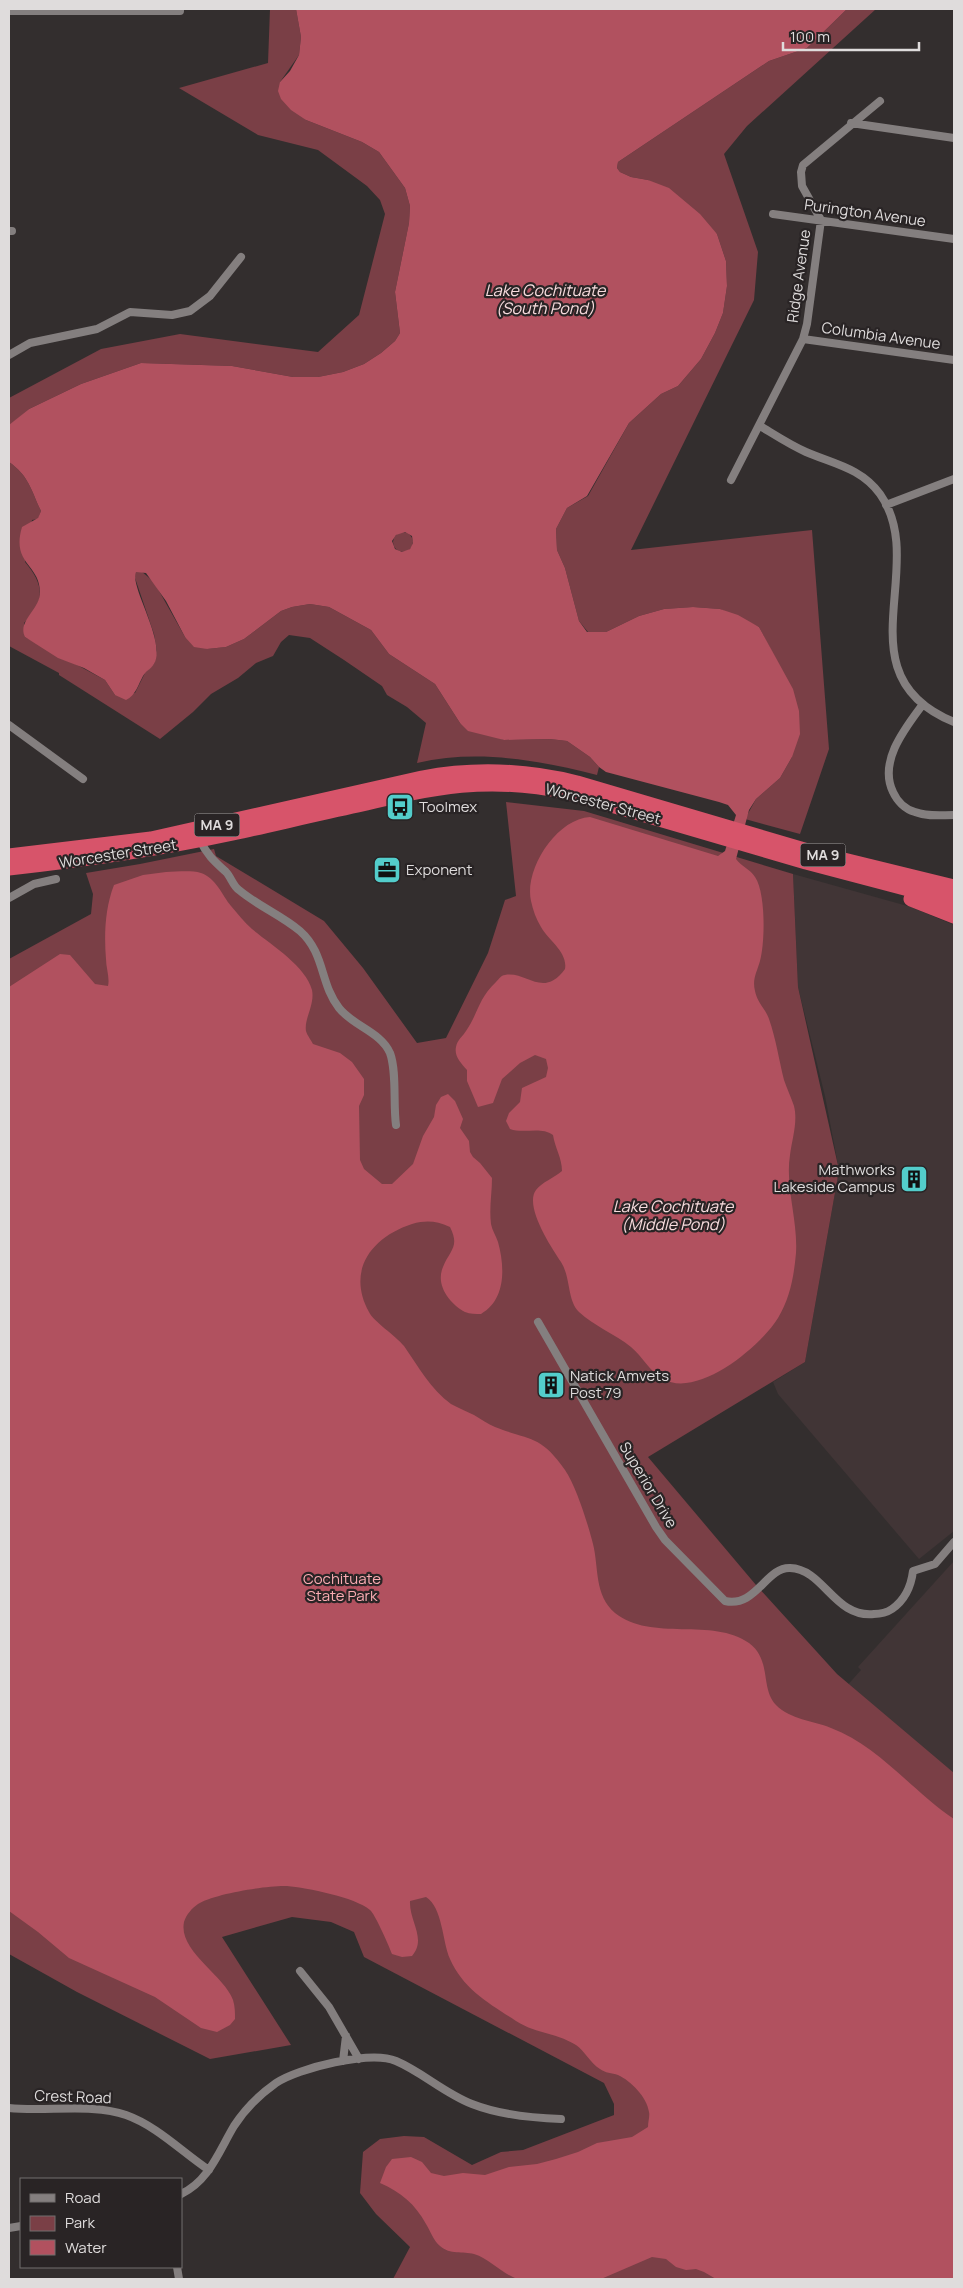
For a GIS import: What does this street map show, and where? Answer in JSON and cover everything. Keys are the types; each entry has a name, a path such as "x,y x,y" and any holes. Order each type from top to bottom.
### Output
{"highway":[{"name":"Worcester Street","path":"9,856 135,842 453,772 515,772 561,779 842,872 954,901"},
{"name":"Worcester Street","path":"9,868 122,855 200,840 430,788 484,783 534,786 567,792 723,832"},
{"name":"Worcester Street","path":"745,839 954,887"},
{"path":"842,872 954,916"},
{"path":"901,874 954,880"}],"street":[{"path":"9,11 180,10"},
{"name":"Ridge Avenue","path":"731,480 803,338 807,324 821,220 805,194 801,172 807,160 880,101"},
{"path":"851,123 954,138"},
{"name":"Purington Avenue","path":"773,214 954,239"},
{"path":"9,355 30,343 97,329 130,312 172,315 190,311 210,296 241,257"},
{"name":"Columbia Avenue","path":"803,338 954,360"},
{"path":"760,426 796,448 843,464 856,471 874,487 886,505 894,527 896,549 892,644 903,677 923,704 933,712 954,722"},
{"path":"886,505 954,479"},
{"path":"923,704 911,720 893,753 888,780 895,796 907,808 925,814 954,815"},
{"path":"9,725 83,779"},
{"path":"200,840 208,856 227,873 239,890 296,928 308,940 317,954 334,1000 340,1009 376,1036 387,1048 394,1075 393,1100 396,1125"},
{"path":"9,898 34,884 56,879"},
{"name":"Superior Drive","path":"538,1322 647,1514 665,1540 725,1601 731,1602 747,1598 781,1569 789,1568 810,1575 854,1613 866,1615 887,1612 900,1603 907,1592 913,1570 935,1564 954,1542"},
{"path":"300,1971 324,2000 359,2059"},
{"path":"343,2062 346,2036"},
{"path":"182,2193 192,2188 208,2170 234,2126 255,2099 278,2082 315,2067 359,2059 390,2059 459,2098 487,2109 561,2120"},
{"name":"Crest Road","path":"9,2108 36,2110 92,2109 125,2114 146,2124 208,2170"}],"shaded area":[{"name":"Mathworks Lakeside Campus","path":"793,874 911,907 954,925 954,1531 919,1559 778,1394 773,1382 805,1362 839,1170 825,1096 798,987"},
{"path":"954,1561 954,1775 845,1688 861,1670 858,1667"}],"green space":[{"path":"270,9 296,9 301,37 299,55 280,82 306,120 362,142 379,152 405,188 410,206 409,223 395,292 400,333 395,341 364,364 343,372 318,377 293,377 232,366 141,363 81,384 29,409 9,426 9,398 101,349 180,334 318,352 359,315 385,214 380,200 367,186 318,150 258,135 179,88 268,63"},
{"path":"847,9 876,9 747,126 724,154 758,252 754,300 631,550 812,530 829,749 800,834 745,819 756,799 780,778 792,757 781,669 759,627 720,609 693,607 664,609 639,616 606,632 588,632 579,621 565,568 557,550 556,529 567,508 588,496 629,423 661,394 678,386 701,359 723,313 727,286 726,261 717,234 648,180 631,177 620,172 617,168 618,162 769,61 807,48"},
{"path":"9,462 25,478 41,511 38,519 32,520 25,562 36,578 40,593 36,608 24,623 25,637 105,680 115,695 135,693 145,673 154,664 157,651 154,634 134,575 135,572 141,571 154,582 185,637 207,649 226,647 244,639 281,611 292,607 310,604 329,607 371,630 389,654 435,684 460,723 504,740 550,739 567,741 590,757 599,767 597,775 507,758 462,757 417,763 426,723 407,707 387,695 382,686 310,638 289,635 281,642 273,656 256,663 238,678 211,694 193,712 160,739 59,675 59,673 9,646"},
{"path":"403,532 410,535 413,542 410,549 403,552 396,549 393,542 396,535"},
{"name":"Cochituate State Park","path":"506,802 584,811 793,874 798,987 839,1170 805,1362 648,1457 756,1585 837,1674 954,1773 954,2279 393,2279 410,2247 376,2214 360,2193 363,2152 380,2139 404,2136 424,2137 472,2165 501,2152 523,2150 614,2115 614,2104 604,2083 364,1957 354,1932 331,1922 292,1917 222,1937 291,2045 210,2059 77,1992 9,1954 9,959 91,914 93,894 86,873 214,849 216,856 324,921 363,968 417,1043 446,1038 488,953 505,900 516,896"}],"water":[{"name":"Lake Cochituate (South Pond)","path":"296,9 847,9 807,48 769,61 618,162 617,168 620,172 669,188 700,214 717,234 726,261 727,286 723,313 701,359 678,386 661,394 629,423 587,496 567,508 556,529 557,550 565,568 579,621 587,632 606,632 639,616 664,609 693,607 720,609 738,615 759,627 793,689 799,711 800,734 792,757 780,778 756,799 749,810 736,859 751,872 759,884 764,918 763,943 754,979 754,987 756,995 769,1019 784,1080 795,1112 789,1167 796,1241 794,1270 786,1303 770,1329 743,1355 710,1376 693,1382 677,1383 658,1376 631,1347 585,1317 575,1307 564,1268 540,1226 533,1206 533,1197 536,1190 562,1171 553,1135 538,1130 521,1131 510,1129 506,1121 509,1113 520,1102 522,1088 546,1077 548,1068 546,1059 535,1055 520,1063 502,1079 493,1103 478,1107 467,1081 467,1070 458,1059 456,1047 482,1000 501,976 513,975 542,983 557,978 565,969 564,957 539,924 531,901 530,889 532,875 545,848 565,827 577,820 590,817 718,856 725,851 736,815 728,805 606,772 590,757 567,741 550,739 504,740 468,731 460,723 435,684 389,654 371,630 329,607 310,604 292,607 281,611 244,639 226,647 207,649 194,647 185,637 166,601 146,573 136,572 135,579 156,642 157,654 154,664 143,676 134,693 126,700 115,695 105,680 84,668 58,658 25,637 23,631 26,620 37,604 40,592 36,575 20,549 20,539 22,527 38,518 41,511 25,478 9,462 9,425 29,409 81,384 141,363 232,366 293,377 318,377 343,372 364,364 381,353 395,341 400,333 395,292 409,223 410,206 405,188 379,152 362,142 306,120 291,110 281,99 278,91 280,82 290,71 299,55 301,37","holes":["405,532 412,536 413,543 410,549 402,552 395,549 392,541 396,535"]},
{"name":"Cochituate State Park","path":"188,871 206,875 252,929 303,972 313,996 306,1026 308,1036 313,1044 340,1053 352,1062 364,1079 364,1095 359,1106 360,1160 364,1169 382,1184 392,1184 413,1164 423,1136 434,1117 436,1105 441,1097 448,1094 455,1101 463,1119 460,1128 469,1141 470,1152 492,1178 491,1224 498,1242 502,1262 502,1282 499,1292 489,1308 481,1314 471,1314 459,1309 445,1293 441,1280 443,1267 453,1248 453,1234 450,1227 436,1222 422,1222 398,1230 385,1237 375,1246 367,1257 362,1269 360,1282 363,1297 372,1316 404,1346 437,1392 451,1404 492,1426 534,1440 556,1458 569,1477 581,1506 593,1544 600,1590 608,1606 615,1613 630,1622 664,1628 718,1631 734,1635 749,1643 761,1657 768,1691 776,1705 788,1714 824,1725 865,1746 954,1819 954,2279 716,2279 696,2269 686,2270 676,2267 666,2259 652,2257 601,2279 517,2279 480,2256 444,2249 434,2239 422,2217 412,2205 394,2190 380,2183 386,2167 392,2159 411,2157 422,2162 431,2173 444,2176 463,2173 485,2175 509,2167 537,2164 556,2159 597,2143 632,2137 648,2127 649,2114 648,2106 642,2095 628,2081 618,2075 600,2069 576,2045 523,2025 478,1995 462,1979 450,1959 436,1909 426,1897 410,1901 418,1943 412,1956 402,1957 392,1954 370,1910 354,1901 330,1894 296,1887 278,1886 228,1894 205,1900 198,1904 186,1917 184,1933 194,1953 221,1981 233,2000 234,2005 235,2019 230,2025 217,2032 201,2028 155,1997 69,1958 9,1911 9,987 60,954 70,955 95,984 108,986 105,931 107,912 114,885 143,875"}],"place":[{"name":"Toolmex","path":"400,807"},
{"name":"Exponent","path":"387,870"},
{"name":"Mathworks Lakeside Campus","path":"914,1179"},
{"name":"Natick Amvets Post 79","path":"551,1385"}],"water label":[{"name":"Lake Cochituate (Middle Pond)","path":"673,1215"}]}
